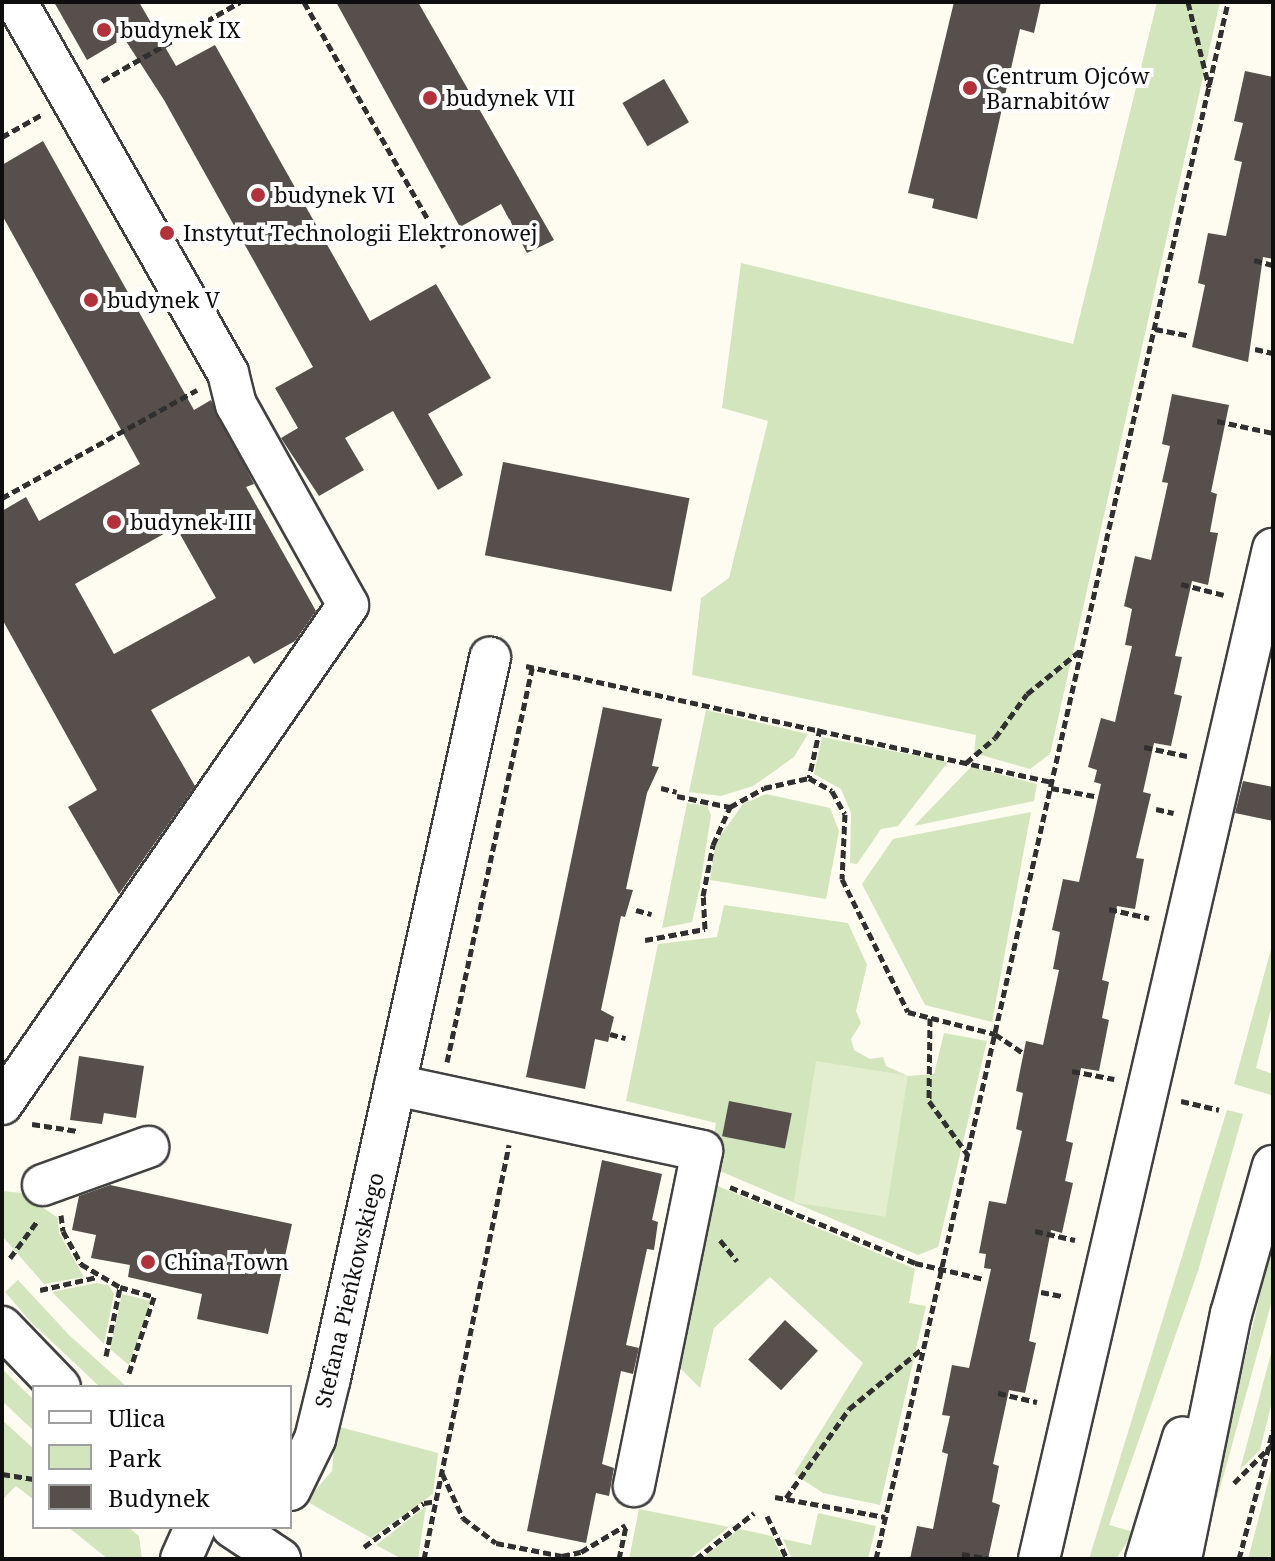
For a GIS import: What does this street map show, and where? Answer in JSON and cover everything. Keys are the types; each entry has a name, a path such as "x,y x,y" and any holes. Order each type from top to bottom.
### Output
{"street":[{"path":"2,1104 348,605 236,405 228,373 16,2"},
{"path":"1039,1559 1273,549"},
{"name":"Stefana Pieńkowskiego","path":"292,1486 315,1439 490,658"},
{"path":"395,1085 702,1151 634,1486"},
{"path":"47,1194 148,1147"},
{"path":"1181,1559 1231,1314 1273,1166"},
{"path":"1146,1559 1186,1426 1231,1314"},
{"path":"2,1327 58,1385"},
{"path":"181,1559 194,1529"}],"path":[{"path":"2,137 240,2"},
{"path":"304,2 444,247"},
{"path":"1188,2 1209,88"},
{"path":"876,1559 1228,2"},
{"path":"1254,260 1273,265"},
{"path":"1155,329 1187,335"},
{"path":"1255,349 1273,353"},
{"path":"2,498 228,373"},
{"path":"1217,421 1273,433"},
{"path":"1181,584 1204,590"},
{"path":"966,763 995,738 1027,694 1082,649"},
{"path":"490,658 820,728 1094,796"},
{"path":"440,1093 532,668"},
{"path":"809,778 820,728"},
{"path":"1144,747 1169,752"},
{"path":"645,940 705,929 703,896 713,845 730,807 764,788 809,778 832,791 845,814 842,879 908,1012 995,1034 1023,1053"},
{"path":"661,788 730,807"},
{"path":"1109,909 1134,915"},
{"path":"636,910 651,914"},
{"path":"930,1018 929,1101 968,1155"},
{"path":"610,1034 625,1038"},
{"path":"1072,1071 1091,1075"},
{"path":"424,1559 516,1110"},
{"path":"697,1173 943,1270 984,1279"},
{"path":"10,1258 47,1194 61,1214 63,1231 81,1264 97,1277 154,1297 128,1376"},
{"path":"1035,1231 1056,1236"},
{"path":"40,1290 97,1277"},
{"path":"106,1356 120,1287"},
{"path":"1041,1292 1056,1295"},
{"path":"786,1498 849,1409 924,1348"},
{"path":"998,1393 1026,1400"},
{"path":"1239,1559 1273,1430"},
{"path":"1231,1486 1273,1444"},
{"path":"442,1473 463,1518 496,1543 562,1556 581,1552 626,1525"},
{"path":"2,1474 32,1479"},
{"path":"775,1497 885,1517"},
{"path":"364,1547 424,1503 436,1501"},
{"path":"696,1559 754,1513"},
{"path":"767,1516 787,1559"},
{"path":"962,1554 990,1559"}],"green space":[{"path":"1157,2 1220,2 1050,754 1030,769 974,753 976,735 692,675 701,598 729,578 768,421 722,408 741,263 1073,344"},
{"path":"706,710 808,734 794,757 753,786 721,796 689,792"},
{"path":"822,737 948,762 898,826 881,829 857,864 850,863 851,813 841,789 814,774"},
{"path":"971,767 1037,784 1034,801 914,826"},
{"path":"766,794 830,808 839,831 826,899 710,880 716,842 743,804"},
{"path":"687,803 707,806 711,815 700,887 692,922 662,928"},
{"path":"1031,812 992,1022 925,1005 862,884 893,839"},
{"path":"724,905 848,923 867,965 856,1011 861,1023 851,1039 854,1050 870,1059 883,1057 886,1066 908,1076 934,1074 944,1033 987,1041 938,1247 918,1255 708,1166 716,1123 626,1101 658,944 717,937"},
{"path":"1273,942 1273,1001 1256,1068 1273,1074 1271,1095 1234,1084"},
{"path":"816,1061 908,1076 885,1217 794,1202"},
{"path":"1227,1110 1243,1114 1198,1271 1109,1525 1134,1532 1116,1559 1089,1559"},
{"path":"713,1184 915,1269 909,1303 926,1306 880,1505 823,1493 794,1474 863,1363 770,1277 714,1328 700,1388 671,1359"},
{"path":"2,1191 22,1193 58,1218 59,1233 84,1277 44,1284 2,1236"},
{"path":"1273,1240 1273,1297 1217,1499 1212,1497"},
{"path":"18,1280 69,1335 125,1385 98,1385 31,1322 5,1292"},
{"path":"96,1283 108,1285 114,1294 104,1344 52,1292"},
{"path":"122,1294 151,1301 129,1365 110,1349"},
{"path":"1273,1346 1273,1398 1260,1450 1240,1470"},
{"path":"2,1369 32,1398 32,1429 2,1401"},
{"path":"2,1420 32,1447 32,1498 16,1486 2,1500"},
{"path":"336,1426 438,1453 433,1494 371,1538 306,1501 332,1471"},
{"path":"1273,1463 1273,1559 1248,1559"},
{"path":"426,1506 418,1559 402,1559 376,1545"},
{"path":"639,1509 729,1527 689,1559 629,1559"},
{"path":"818,1513 876,1526 868,1559 792,1559 783,1539 811,1545"},
{"path":"70,1529 130,1529 139,1536 142,1559 108,1559"},
{"path":"739,1529 772,1536 783,1559 702,1559"}],"building":[{"path":"54,2 139,2 176,66 215,45 370,321 436,284 491,378 428,414 463,475 438,490 393,411 345,438 364,470 319,496 281,438 298,428 275,388 313,367 164,100 124,38 87,60"},
{"name":"budynek VII","path":"336,2 418,2 554,240 527,253 501,204 460,227"},
{"name":"Centrum Ojców Barnabitów","path":"954,2 1041,2 1034,33 1020,29 977,219 932,208 934,199 908,193"},
{"path":"1245,71 1273,77 1273,259 1263,257 1248,362 1192,347 1205,285 1198,283 1208,233 1226,236 1242,162 1234,160 1243,123 1234,121"},
{"path":"664,79 689,122 647,146 622,103"},
{"path":"43,141 194,410 211,400 254,484 246,487 316,611 295,641 254,664 249,656 151,710 195,786 119,894 68,807 97,790 2,619 2,511 26,497 39,521 140,464 2,215 2,165","holes":["176,527 216,598 114,654 75,584"]},
{"path":"1172,394 1229,405 1211,492 1217,494 1210,532 1218,533 1208,585 1192,581 1175,656 1182,657 1174,694 1182,696 1171,746 1154,743 1143,792 1151,794 1136,858 1144,859 1135,909 1117,906 1102,980 1109,982 1102,1018 1109,1020 1099,1071 1081,1068 1066,1141 1073,1143 1065,1181 1073,1183 1062,1233 1051,1230 1029,1341 1036,1343 1025,1393 1009,1390 993,1464 999,1466 992,1502 1000,1505 988,1559 910,1559 917,1526 933,1529 948,1454 942,1452 950,1416 942,1415 952,1365 969,1368 991,1269 984,1268 986,1254 979,1253 989,1201 1006,1204 1022,1131 1016,1129 1023,1093 1016,1091 1026,1041 1043,1045 1059,970 1053,969 1060,932 1052,930 1063,879 1079,882 1101,784 1094,782 1097,770 1088,767 1101,718 1115,722 1132,646 1125,645 1132,609 1124,606 1135,556 1151,560 1168,483 1162,482 1170,446 1162,444"},
{"path":"503,462 690,498 671,592 485,555"},
{"path":"603,707 662,719 652,766 659,767 647,793 626,889 633,890 625,917 621,916 601,1010 614,1017 608,1042 595,1039 585,1089 526,1077"},
{"path":"1243,781 1273,787 1273,821 1235,813"},
{"path":"79,1056 144,1066 136,1118 104,1113 102,1124 70,1120"},
{"path":"729,1101 792,1113 785,1149 722,1136"},
{"path":"602,1160 662,1174 652,1220 658,1222 654,1250 647,1249 626,1345 639,1348 633,1374 621,1371 602,1464 614,1468 609,1496 596,1493 586,1543 527,1531"},
{"path":"110,1185 292,1224 268,1334 197,1319 202,1294 128,1277 130,1265 91,1258 96,1235 72,1230 79,1196"},
{"path":"785,1320 818,1351 781,1390 748,1359"}],"place":[{"name":"budynek IX","path":"104,30"},
{"name":"Centrum Ojców Barnabitów","path":"970,88"},
{"name":"budynek VII","path":"430,98"},
{"name":"budynek VI","path":"258,195"},
{"name":"Instytut Technologii Elektronowej","path":"167,233"},
{"name":"budynek V","path":"91,300"},
{"name":"budynek III","path":"114,522"},
{"name":"China Town","path":"148,1262"}]}
